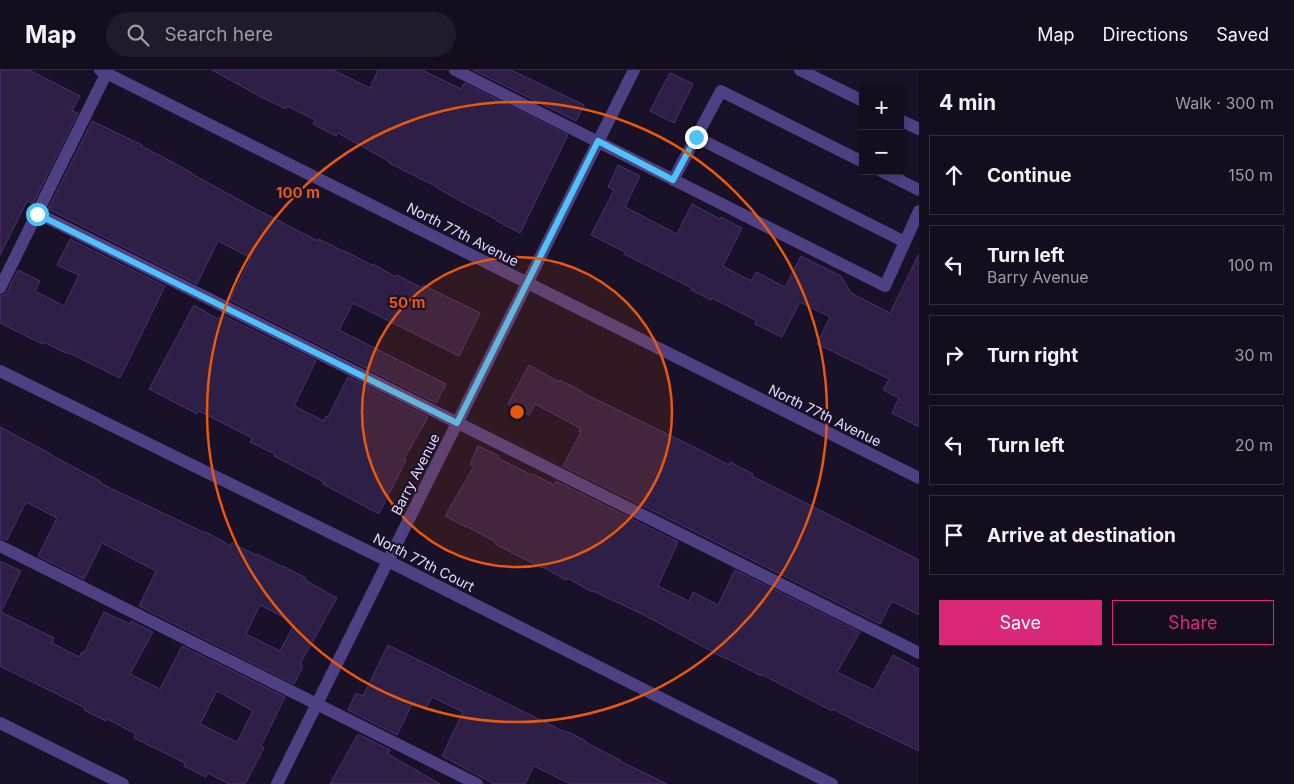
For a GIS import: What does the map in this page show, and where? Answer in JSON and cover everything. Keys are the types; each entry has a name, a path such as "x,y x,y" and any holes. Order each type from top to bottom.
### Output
{"street":[{"path":"455,70 885,286 919,210"},
{"name":"Barry Avenue","path":"277,784 634,70"},
{"path":"800,70 859,99"},
{"path":"0,288 105,71"},
{"name":"North 77th Avenue","path":"105,71 919,478"},
{"path":"673,180 721,91 859,160"},
{"path":"904,122 919,129"},
{"path":"696,137 905,242"},
{"path":"889,175 919,190"},
{"path":"37,214 919,653"},
{"name":"North 77th Court","path":"0,372 388,560 832,784"},
{"path":"0,546 478,784"},
{"path":"0,723 123,784"}],"building":[{"path":"0,70 29,70 80,96 72,111 78,113 33,204 27,201 0,255"},
{"path":"212,70 333,70 370,88 378,70 422,70 461,89 464,83 568,135 520,233 439,188 389,163 338,133 336,136 313,124 315,120 287,106 286,109 261,97"},
{"path":"473,70 511,70 584,105 576,121"},
{"path":"670,73 693,84 674,123 650,111"},
{"path":"92,121 142,145 254,208 318,241 319,239 422,288 423,285 480,313 459,356 353,303 339,330 446,384 436,403 230,300 251,258 218,241 197,284 48,209"},
{"path":"618,165 640,176 625,207 677,234 692,204 742,228 723,266 751,281 756,272 785,287 801,256 841,276 851,293 890,313 919,254 919,427 892,413 899,398 883,390 889,379 817,344 830,317 800,302 782,337 755,324 757,321 712,298 711,300 691,290 692,288 591,235 614,190 608,187"},
{"path":"70,239 165,286 120,378 69,353 43,342 42,344 0,323 0,296 7,292 18,270 40,281 35,291 64,306 79,275 57,265"},
{"path":"194,305 218,319 222,315 316,361 294,406 324,421 326,416 328,417 348,377 428,417 404,459 406,460 379,514 274,456 275,454 250,442 252,438 199,411 197,414 149,389"},
{"path":"529,365 559,382 560,380 729,465 730,462 753,474 752,476 919,560 919,615 892,601 880,624 563,466 581,432 579,431 580,428 535,404 529,415 508,404"},
{"path":"0,427 100,481 100,483 206,532 231,546 232,543 283,566 337,598 300,664 303,666 294,684 139,606 156,571 102,543 84,579 38,556 57,518 26,502 7,540 0,538","holes":["260,605 295,623 280,651 246,634"]},
{"path":"478,446 532,475 554,485 556,481 678,542 658,586 689,601 693,592 718,605 735,570 860,632 837,672 874,690 893,655 919,669 919,751 833,709 832,711 761,674 761,676 726,659 644,615 592,592 567,578 566,580 445,516 474,466 470,464"},
{"path":"0,561 21,571 1,612 54,638 52,643 79,657 82,652 84,653 104,612 130,624 131,621 153,632 130,674 160,689 182,646 285,697 261,746 264,748 245,784 229,784 208,773 206,777 184,766 185,763 134,738 136,734 84,710 85,708 0,666","holes":["217,691 253,711 237,742 200,724"]},
{"path":"388,645 566,731 667,784 570,784 534,766 525,784 494,784 442,756 463,712 432,697 426,708 413,702 397,735 348,710 356,693 363,696"},
{"path":"358,734 390,750 388,754 440,784 330,784"}],"route":[{"path":"37,214 457,423 598,141 673,180 696,137"}]}
